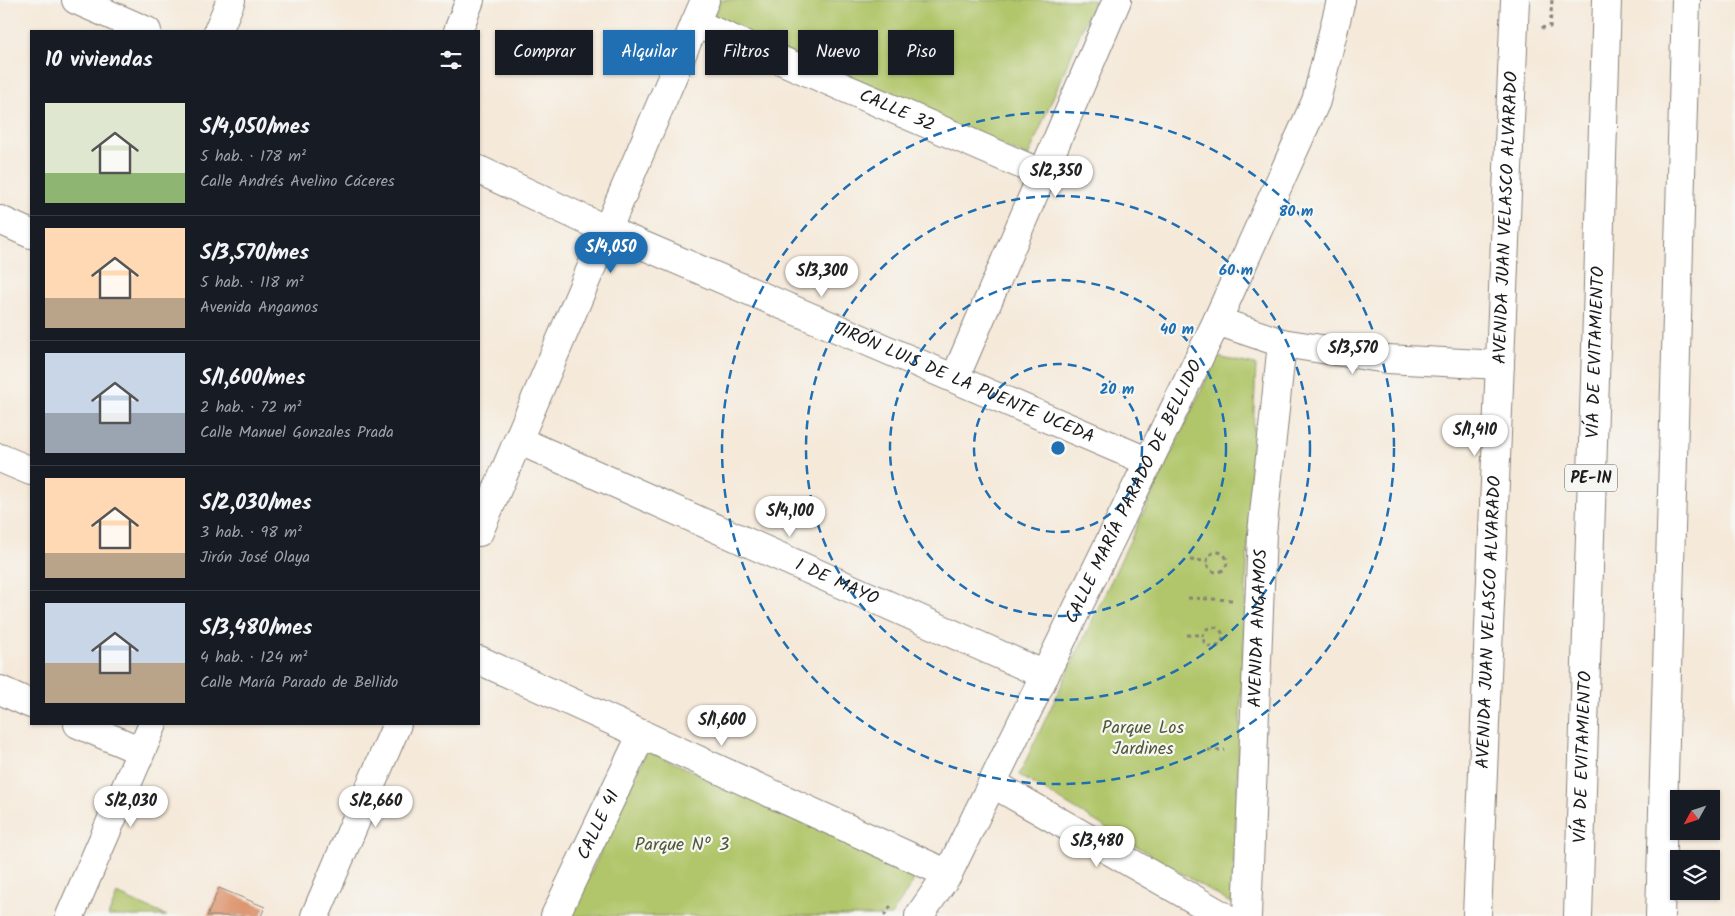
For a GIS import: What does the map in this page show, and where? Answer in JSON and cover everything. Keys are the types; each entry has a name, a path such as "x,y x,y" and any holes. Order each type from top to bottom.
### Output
{"main road":[{"path":"76,0 145,30"},
{"path":"218,30 231,0"},
{"path":"458,30 470,0"},
{"path":"955,378 1117,0"},
{"name":"CALLE MARÍA PARADO DE BELLIDO","path":"919,916 948,874 1217,321 1316,101 1340,0"},
{"name":"AVENIDA JUAN VELASCO ALVARADO","path":"1477,916 1515,0"},
{"name":"VÍA DE EVITAMIENTO","path":"1578,916 1606,0"},
{"path":"1660,916 1686,0"},
{"path":"480,530 700,12"},
{"name":"CALLE 32","path":"700,12 1043,174"},
{"name":"JIRÓN LUIS DE LA PUENTE UCEDA","path":"480,170 607,230 1149,462"},
{"path":"0,220 30,234"},
{"path":"1217,321 1282,343 1387,359 1500,365"},
{"name":"AVENIDA ANGAMOS","path":"1247,916 1262,533 1282,343"},
{"name":"1 DE MAYO","path":"518,440 1045,675"},
{"path":"0,458 30,471"},
{"path":"480,660 948,874"},
{"path":"0,690 30,704"},
{"path":"80,725 141,752"},
{"path":"70,916 153,725"},
{"path":"315,916 397,725"},
{"name":"CALLE 41","path":"555,916 642,734"},
{"path":"992,783 1223,916"}],"path":[{"path":"1543,19 1543,28 1550,27 1552,0"},
{"path":"1218,552 1228,559 1227,567 1221,572 1212,572 1207,566 1207,560 1210,554 1218,552"},
{"path":"1190,560 1207,560"},
{"path":"1188,598 1240,600"},
{"path":"1218,628 1223,635 1222,642 1216,647 1209,646 1204,641 1204,636 1208,629 1218,628"},
{"path":"1187,634 1204,636"},
{"path":"1208,750 1226,750"},
{"path":"884,916 894,902"}],"green space":[{"path":"720,0 1094,0 1028,157 840,75 878,75 878,30 798,30 798,57 788,52 788,30 737,30 712,19"},
{"name":"Parque Los Jardines","path":"1217,357 1256,365 1232,904 1019,775"},
{"name":"Parque Nº 3","path":"647,751 920,871 891,916 571,916"},
{"path":"117,894 167,916 108,916"}],"building":[{"path":"219,888 265,907 261,916 207,916"}]}
